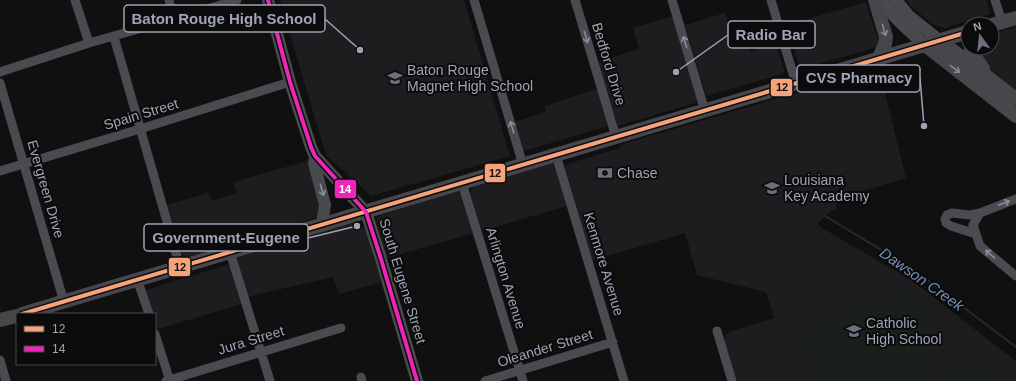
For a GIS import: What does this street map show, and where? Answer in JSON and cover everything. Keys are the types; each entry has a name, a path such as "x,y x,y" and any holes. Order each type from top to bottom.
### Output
{"main road":[{"path":"875,0 886,37 884,48 878,59"},
{"path":"1000,22 1016,18"},
{"path":"26,313 960,34"},
{"path":"939,40 1016,100"},
{"path":"925,45 1016,116"},
{"path":"974,56 990,79"},
{"path":"0,320 16,316"}],"street":[{"path":"75,0 89,43"},
{"path":"169,0 174,19"},
{"path":"0,72 89,43 114,37 237,0"},
{"name":"South Eugene Street","path":"268,0 290,82 311,147 316,156 366,212 417,381"},
{"path":"474,0 523,164"},
{"name":"Bedford Drive","path":"575,0 616,137"},
{"path":"672,0 705,110"},
{"path":"771,0 796,84"},
{"path":"882,0 897,20 925,45"},
{"path":"896,0 909,16 939,40"},
{"path":"995,0 996,16"},
{"path":"114,37 180,267"},
{"name":"Spain Street","path":"0,171 290,82"},
{"name":"Evergreen Drive","path":"0,83 64,302"},
{"name":"Kenmore Avenue","path":"556,155 624,381"},
{"path":"316,156 314,162 325,206 322,224"},
{"name":"Arlington Avenue","path":"462,183 524,381"},
{"path":"976,234 951,226 946,223 944,218 952,213 970,215 1016,199"},
{"path":"980,212 973,225 980,246 1016,276"},
{"path":"230,252 270,381"},
{"path":"137,279 149,313"},
{"name":"Jura Street","path":"169,381 341,328"},
{"path":"717,331 732,381"},
{"path":"156,337 169,381"},
{"name":"Oleander Street","path":"485,381 613,342"},
{"path":"0,360 6,381"}],"shaded area":[{"name":"Baton Rouge Magnet High School","path":"280,0 464,0 510,156 371,196 326,155"},
{"path":"907,0 986,0 990,14 984,16 960,16 960,23 945,28 934,25 910,6"},
{"path":"866,2 879,43 878,47 800,69 787,25"},
{"path":"682,13 698,102 618,126 597,62 639,49 633,28"},
{"path":"725,13 732,35 744,32 750,52 776,44 785,73 706,96 685,25"},
{"path":"1016,27 1016,95 993,75 979,56 1000,56 1000,32"},
{"path":"879,68 906,178 837,199 836,210 828,213 817,225 911,280 1016,361 1016,381 736,381 725,342 726,335 731,331 774,318 766,292 697,275 685,233 591,261 564,165 620,148 620,145"},
{"path":"599,88 608,126 524,151 514,122 546,112 545,106"},
{"path":"308,161 322,211 316,218 189,257 181,254 166,205 208,193 212,201 237,193 233,182"},
{"path":"554,163 567,206 482,231 470,193 471,189 475,186"},
{"path":"460,188 473,233 387,258 377,224 377,218"},
{"path":"354,222 365,228 382,282 339,294 333,277 247,297 235,256"},
{"path":"230,264 242,304 158,329 156,313 153,313 146,290"},
{"path":"910,291 919,299 921,303 934,348 933,371 929,381 826,381 799,345 805,331 865,306 869,307"},
{"path":"961,367 975,367 990,371 993,369 1005,381 988,381 984,379 982,381 935,381 947,372"}],"waterway":[{"name":"Dawson Creek","path":"825,216 922,276 1016,347"}],"transit line":[{"name":"14","path":"268,0 290,82 315,156 366,212 417,381"},
{"name":"12","path":"25,313 960,34"}],"place":[{"name":"Baton Rouge High School","path":"360,50"},
{"name":"Radio Bar","path":"676,72"},
{"name":"Baton Rouge Magnet High School","path":"395,78"},
{"name":"CVS Pharmacy","path":"924,126"},
{"name":"Chase","path":"605,173"},
{"name":"Louisiana Key Academy","path":"772,188"},
{"name":"Government-Eugene","path":"357,226"},
{"name":"Catholic High School","path":"854,331"}]}
